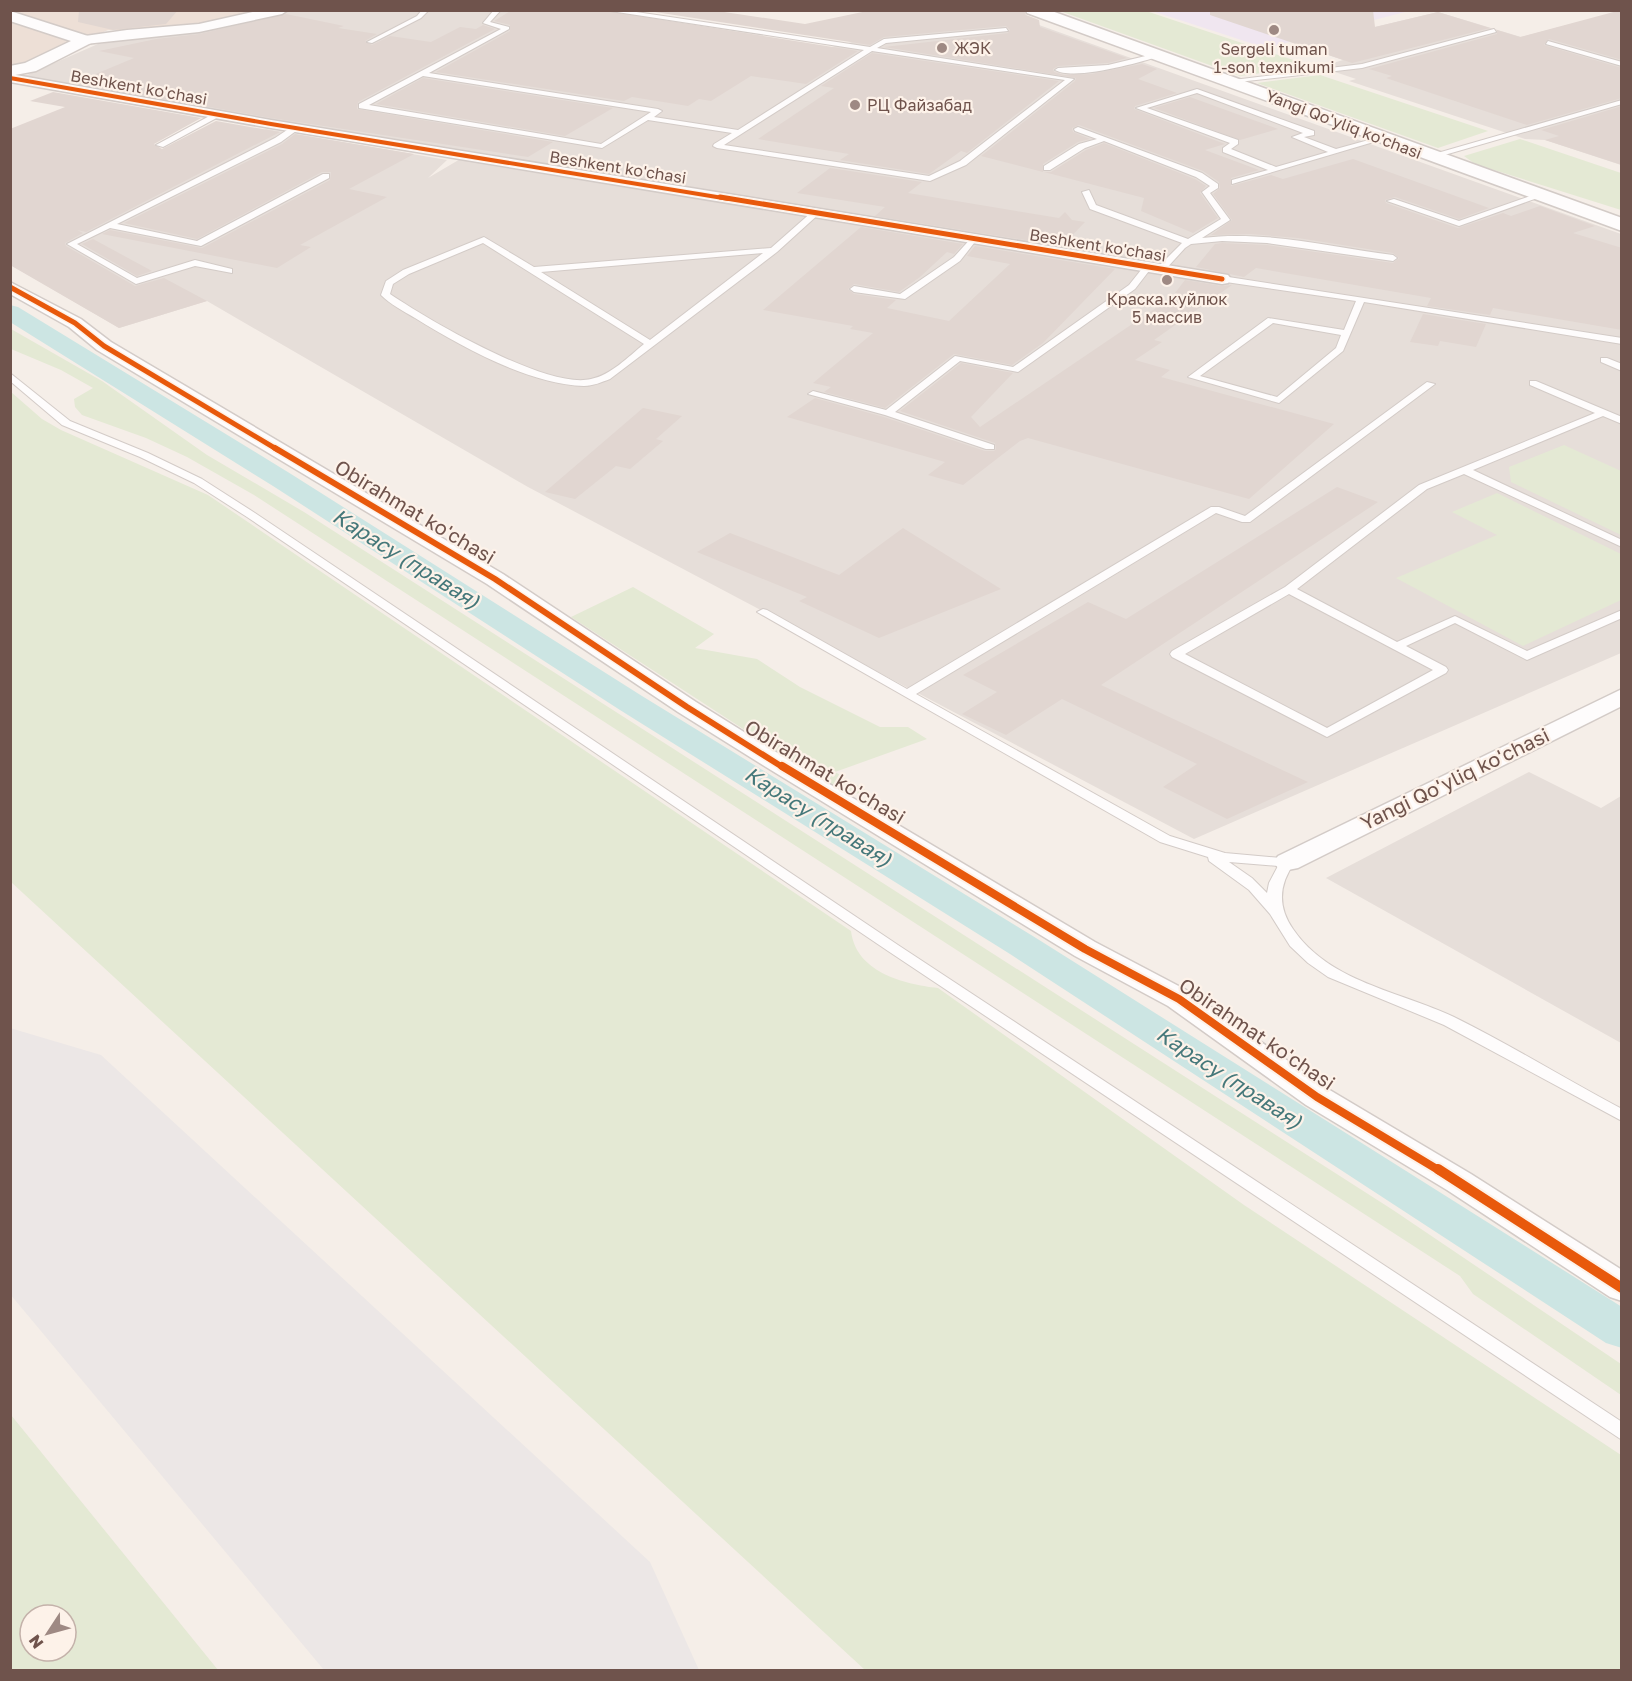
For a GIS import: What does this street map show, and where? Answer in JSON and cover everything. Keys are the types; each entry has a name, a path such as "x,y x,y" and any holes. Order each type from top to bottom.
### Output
{"street":[{"path":"12,76 85,40 199,28 282,10"},
{"name":"Yangi Qo'yliq ko'chasi","path":"1033,10 1622,225"},
{"path":"10,15 85,40"},
{"name":"Beshkent ko'chasi","path":"12,76 218,115 1222,279"},
{"name":"Obirahmat ko'chasi","path":"10,287 75,323 104,346 495,579 598,645 687,707 785,768 1085,949 1179,999 1317,1097 1459,1182 1622,1288"},
{"name":"Yangi Qo'yliq ko'chasi","path":"1288,862 1622,696"}],"lane":[{"path":"370,42 419,17 426,10"},
{"path":"422,74 658,111 602,146 362,106 507,28 486,23 498,10"},
{"path":"607,10 868,51 1071,79 963,163 930,179 717,146 739,132 868,51 884,41 1006,30"},
{"path":"1229,81 1362,66 1494,31"},
{"path":"1548,42 1622,64"},
{"path":"976,57 1057,70 1083,71 1113,68 1158,55"},
{"path":"1276,170 1226,150 1234,142 1140,108 1197,91 1311,133 1296,137 1336,152"},
{"path":"1431,156 1622,102"},
{"path":"160,144 218,115"},
{"path":"647,118 739,132"},
{"path":"229,271 195,263 136,281 71,244 279,140 296,128"},
{"path":"888,413 958,358 1015,370 1132,287 1188,243 1226,220 1206,192 1215,186 1198,175 1078,129"},
{"path":"1235,182 1383,138"},
{"path":"1047,168 1082,146 1104,139"},
{"path":"109,225 198,244 326,176"},
{"path":"1086,192 1093,207 1188,243 1222,238 1267,240 1394,258"},
{"path":"1391,201 1460,224 1539,196"},
{"path":"650,344 484,240 406,272 389,283 385,295 411,313 516,366 561,381 587,384 607,377 774,250 816,213"},
{"path":"854,289 902,297 957,259 974,238"},
{"path":"532,270 774,250"},
{"path":"1222,279 1622,341"},
{"path":"1347,333 1271,320 1192,377 1279,400 1340,349 1347,333 1361,299"},
{"path":"1604,360 1622,368"},
{"path":"10,376 66,423 144,455 198,481 251,515 883,941 1622,1432"},
{"path":"1533,382 1622,421"},
{"path":"907,694 1215,509 1246,520 1430,384"},
{"path":"813,394 888,413 990,447"},
{"path":"1289,589 1442,670 1327,733 1176,654 1289,589 1423,488 1604,413"},
{"path":"1464,470 1622,544"},
{"path":"763,612 1165,839 1210,855 1256,861 1288,862"},
{"path":"1397,646 1455,619 1527,656 1622,613"},
{"path":"1210,855 1249,880 1265,897 1299,949 1327,971 1446,1019 1622,1116"},
{"path":"1276,914 1275,884 1279,873 1288,862"}],"shaded area":[{"path":"296,10 570,11 811,52 873,37 1028,21 1621,234 1621,653 1194,839 528,487 207,301 119,328 11,265 266,129 447,160 428,178 462,158 11,82 98,44 197,31"},
{"name":"Sergeli tuman 1-son texnikumi","path":"1399,10 1405,12 1266,48 1152,11"},
{"path":"11,11 287,11 169,31 108,30 11,71"},
{"path":"1621,11 1621,165 1545,140 1525,139 1349,81 1356,79 1320,67 1343,60 1299,45 1438,12 1521,37"},
{"path":"1529,772 1601,808 1621,796 1621,1043 1326,878"}],"green space":[{"path":"1060,11 1146,11 1311,66 1240,76"},
{"path":"1320,75 1488,131 1438,148 1257,83"},
{"path":"1520,139 1621,173 1621,210 1475,164 1464,156"},
{"path":"11,329 102,381 207,455 304,512 1393,1210 1621,1364 1621,1395 1473,1294 1460,1276 254,495 187,457 146,438 82,415 75,407 74,399 93,388 61,370 11,349"},
{"path":"11,392 42,419 61,430 208,495 851,931 855,945 871,966 896,979 938,988 1244,1205 1621,1455 1621,1670 865,1670 11,882"},
{"path":"1564,445 1621,471 1621,535 1511,482 1509,467"},
{"path":"1497,493 1621,554 1621,600 1523,646 1396,578 1497,535 1452,512"},
{"path":"633,587 714,634 695,648 757,659 800,687 880,727 908,727 927,739 835,772 869,792 845,795 571,617"},
{"path":"11,1415 218,1670 11,1670"}],"building":[{"path":"79,10 178,10 166,24 113,30 78,22"},
{"path":"512,10 602,10 858,51 806,84 751,76 711,101 699,99 688,106 632,97 624,101 436,72 510,31 510,25 494,21"},
{"path":"642,10 711,10 805,24 872,10 1024,10 1026,15 1039,20 1040,27 1127,58 1108,63 1058,66 1053,69 1054,72 1064,75 1091,74 1142,64 1157,69 1138,79 1177,93 1135,106 1134,109 1225,144 1205,150 1259,170 1231,178 1231,186 1271,175 1283,179 1353,159 1489,208 1459,219 1395,197 1385,200 1386,203 1458,228 1503,213 1511,216 1540,206 1595,226 1573,233 1622,248 1622,330 1493,308 1490,315 1427,306 1431,298 1256,268 1244,277 1196,267 1215,244 1222,243 1267,245 1393,263 1399,258 1393,253 1298,238 1250,234 1211,235 1232,220 1213,194 1220,188 1219,182 1203,171 1079,125 1072,128 1073,132 1090,139 1078,142 1043,164 1043,172 981,156 1076,78 884,47 1008,33 1010,30 1006,26 884,37 870,45"},
{"path":"1210,10 1373,10 1375,27 1438,12 1490,28 1352,63 1210,15"},
{"path":"1621,10 1622,60 1549,39 1544,45 1622,68 1622,98 1527,125 1386,78 1392,76 1369,69 1497,34 1497,30 1520,37"},
{"path":"286,14 344,26 338,28 377,34 365,41 372,45 390,36 431,42 460,27 476,29 483,25 495,29 358,102 357,109 553,142 528,157 271,118 74,83 134,58 99,51 156,39 199,34"},
{"path":"872,53 1059,81 967,153 961,151 929,174 840,160 849,154 758,139 834,88 821,86"},
{"path":"423,78 613,108 565,136 376,104"},
{"path":"53,92 201,118 154,144 162,149 216,121 280,132 86,232 77,230 83,233 65,243 66,246 135,286 164,278 207,301 119,328 10,265 10,129 65,107 30,101"},
{"path":"1190,97 1278,129 1240,140 1154,108"},
{"path":"1622,106 1622,165 1545,140 1559,136 1541,130"},
{"path":"295,134 414,154 349,189 387,197 300,245 311,247 277,268 102,234 110,230 202,248 330,180 331,172 322,172 197,239 124,223 282,144"},
{"path":"1104,143 1195,179 1206,186 1200,193 1218,218 1193,233 1141,211 1144,198 1044,172 1051,172 1086,150"},
{"path":"830,168 922,182 908,193 1059,218 1065,212 1072,220 1085,222 1062,246 875,216 885,207 797,193"},
{"path":"861,227 963,244 954,254 947,252 920,277 899,292 854,284 848,289 854,294 896,300 887,308 949,321 1010,264 967,256 975,246 1115,269 1043,343 1012,365 954,354 885,408 824,392 831,387 813,383 873,333 850,329 853,326 763,310"},
{"path":"93,239 152,271 137,276 82,244"},
{"path":"1185,280 1222,286 1232,285 1154,340 1162,342 1135,360 1170,370 1161,377 1334,424 1249,499 1028,438 1020,441 963,485 928,475 945,462 787,417 815,398 884,417 985,451 994,451 995,443 900,411 961,363 1013,373 971,417 980,427 1178,293 1175,293"},
{"path":"1423,314 1486,324 1476,347 1440,341 1438,346 1410,342"},
{"path":"643,408 682,416 656,439 663,441 630,469 616,466 575,499 545,492"},
{"path":"1337,487 1378,502 1101,685 1308,782 1227,819 1163,787 1197,764 1062,699 1006,735 962,714 997,692 963,675 1088,602 1126,619"},
{"path":"903,528 1001,589 879,638 799,601 807,597 697,552 730,533 839,575"}],"waterway":[{"name":"Карасу (правая)","path":"10,312 282,480 631,703 1023,946 1622,1330"}],"runway":[{"path":"10,1119 532,1670"}],"cycle path":[{"path":"10,78 271,124 1222,279"},
{"path":"10,287 75,323 104,346 495,579 687,707 775,762 1085,949 1179,999 1317,1097 1459,1182 1622,1288"}],"place":[{"name":"Sergeli tuman 1-son texnikumi","path":"1274,30"},
{"name":"ЖЭК","path":"942,48"},
{"name":"РЦ Файзабад","path":"855,105"},
{"name":"Краска.куйлюк 5 массив","path":"1167,280"}]}
